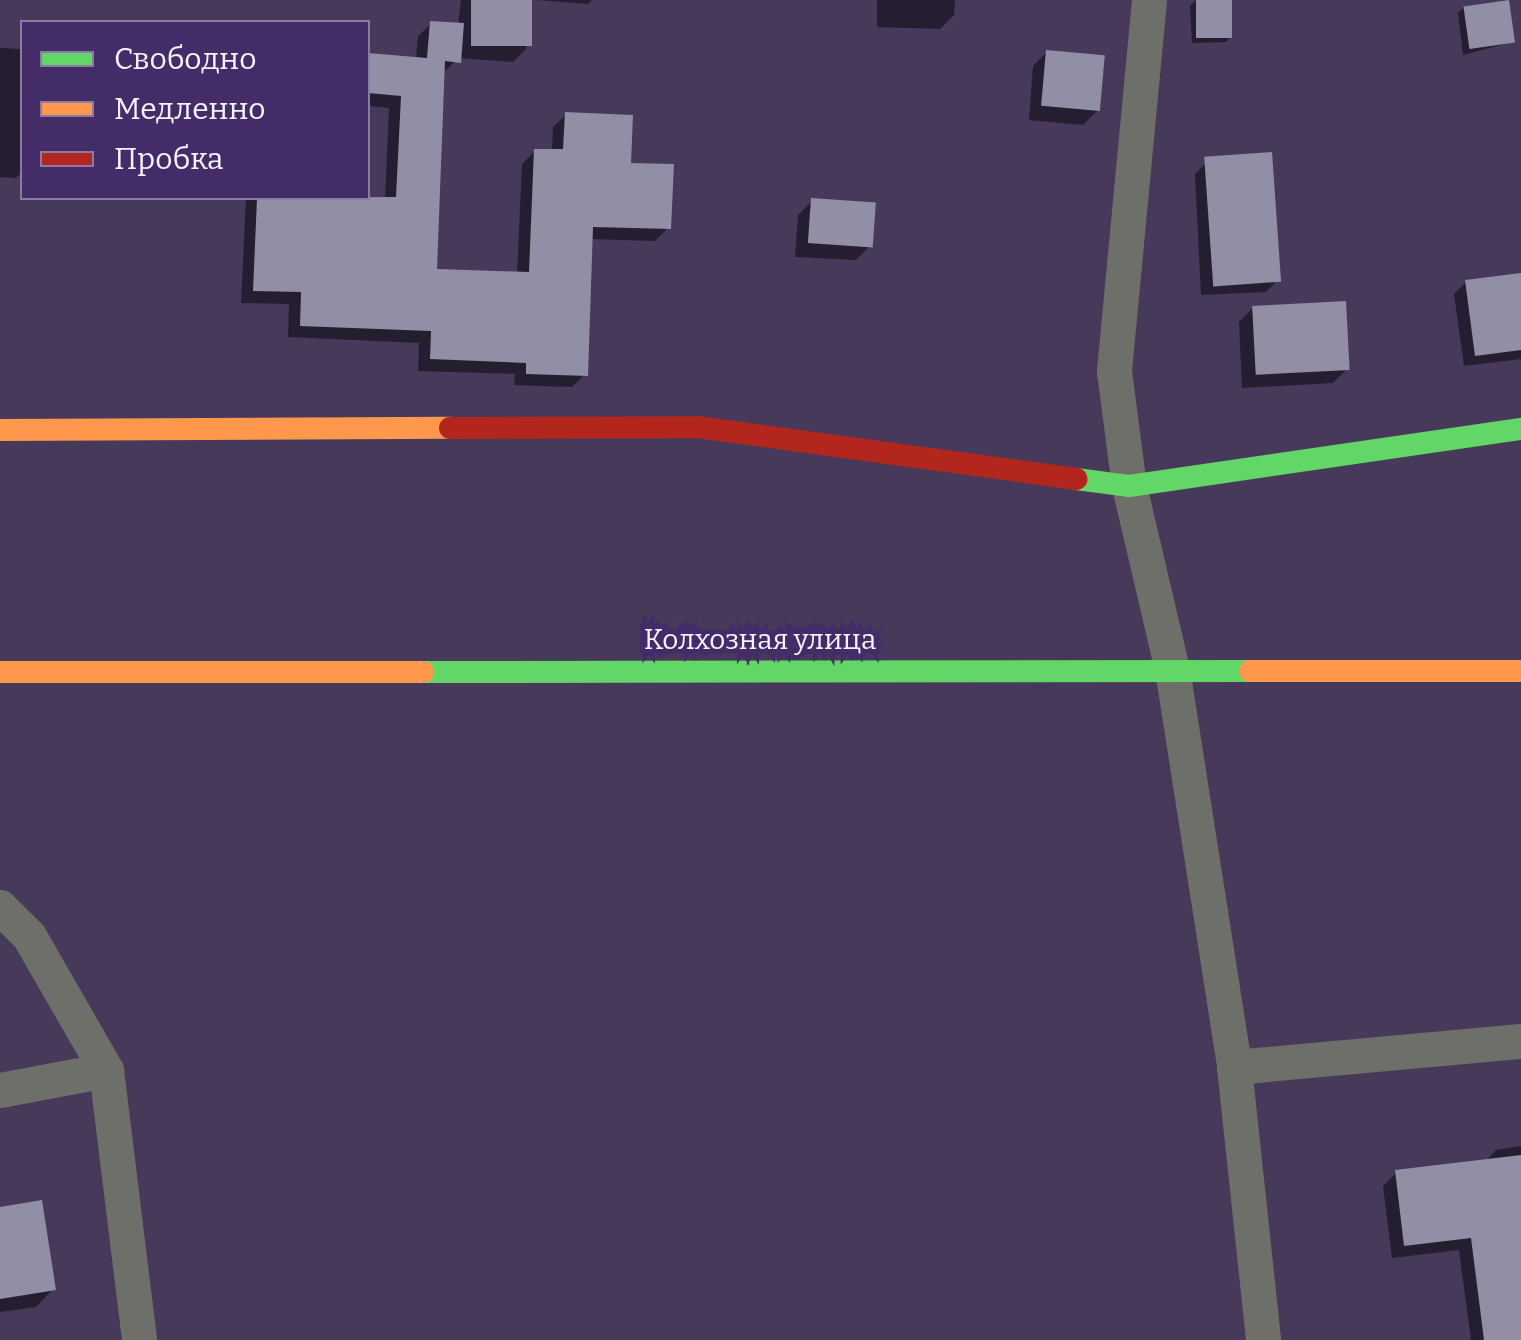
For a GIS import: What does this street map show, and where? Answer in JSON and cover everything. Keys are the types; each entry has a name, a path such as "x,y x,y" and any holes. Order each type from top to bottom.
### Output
{"street":[{"path":"1149,0 1114,371 1129,486 1172,669 1234,1067 1263,1340"},
{"path":"0,430 697,427 1129,486 1521,429"},
{"name":"Колхозная улица","path":"0,672 1521,671"},
{"path":"0,907 29,936 106,1070 140,1340"},
{"path":"1234,1067 1521,1041"},
{"path":"0,1090 106,1070"}],"building":[{"path":"471,0 532,0 532,46 471,46"},
{"path":"1196,0 1232,0 1232,38 1196,38"},
{"path":"1509,0 1515,43 1469,49 1463,6"},
{"path":"430,21 464,23 461,63 445,61 437,269 529,272 534,149 563,149 565,112 633,115 631,163 674,164 671,229 593,227 588,376 526,374 526,363 430,359 431,331 300,326 301,292 253,291 257,200 396,197 401,96 370,93 370,53 427,58"},
{"path":"1046,50 1105,55 1100,111 1041,106"},
{"path":"1272,152 1281,282 1213,286 1204,157"},
{"path":"811,198 876,203 873,247 808,243"},
{"path":"1521,273 1521,350 1475,356 1465,280"},
{"path":"1346,301 1350,370 1256,375 1252,306"},
{"path":"1521,1155 1521,1340 1484,1340 1471,1238 1404,1246 1395,1170"},
{"path":"42,1200 56,1290 0,1299 0,1207"}],"traffic: fast":[{"path":"1076,479 1129,486 1521,429"},
{"path":"423,672 1250,671"}],"traffic: slow":[{"path":"0,430 450,428"},
{"path":"1250,671 1521,671"},
{"path":"0,672 423,672"}],"traffic: jam":[{"path":"450,428 697,427 1076,479"}]}
